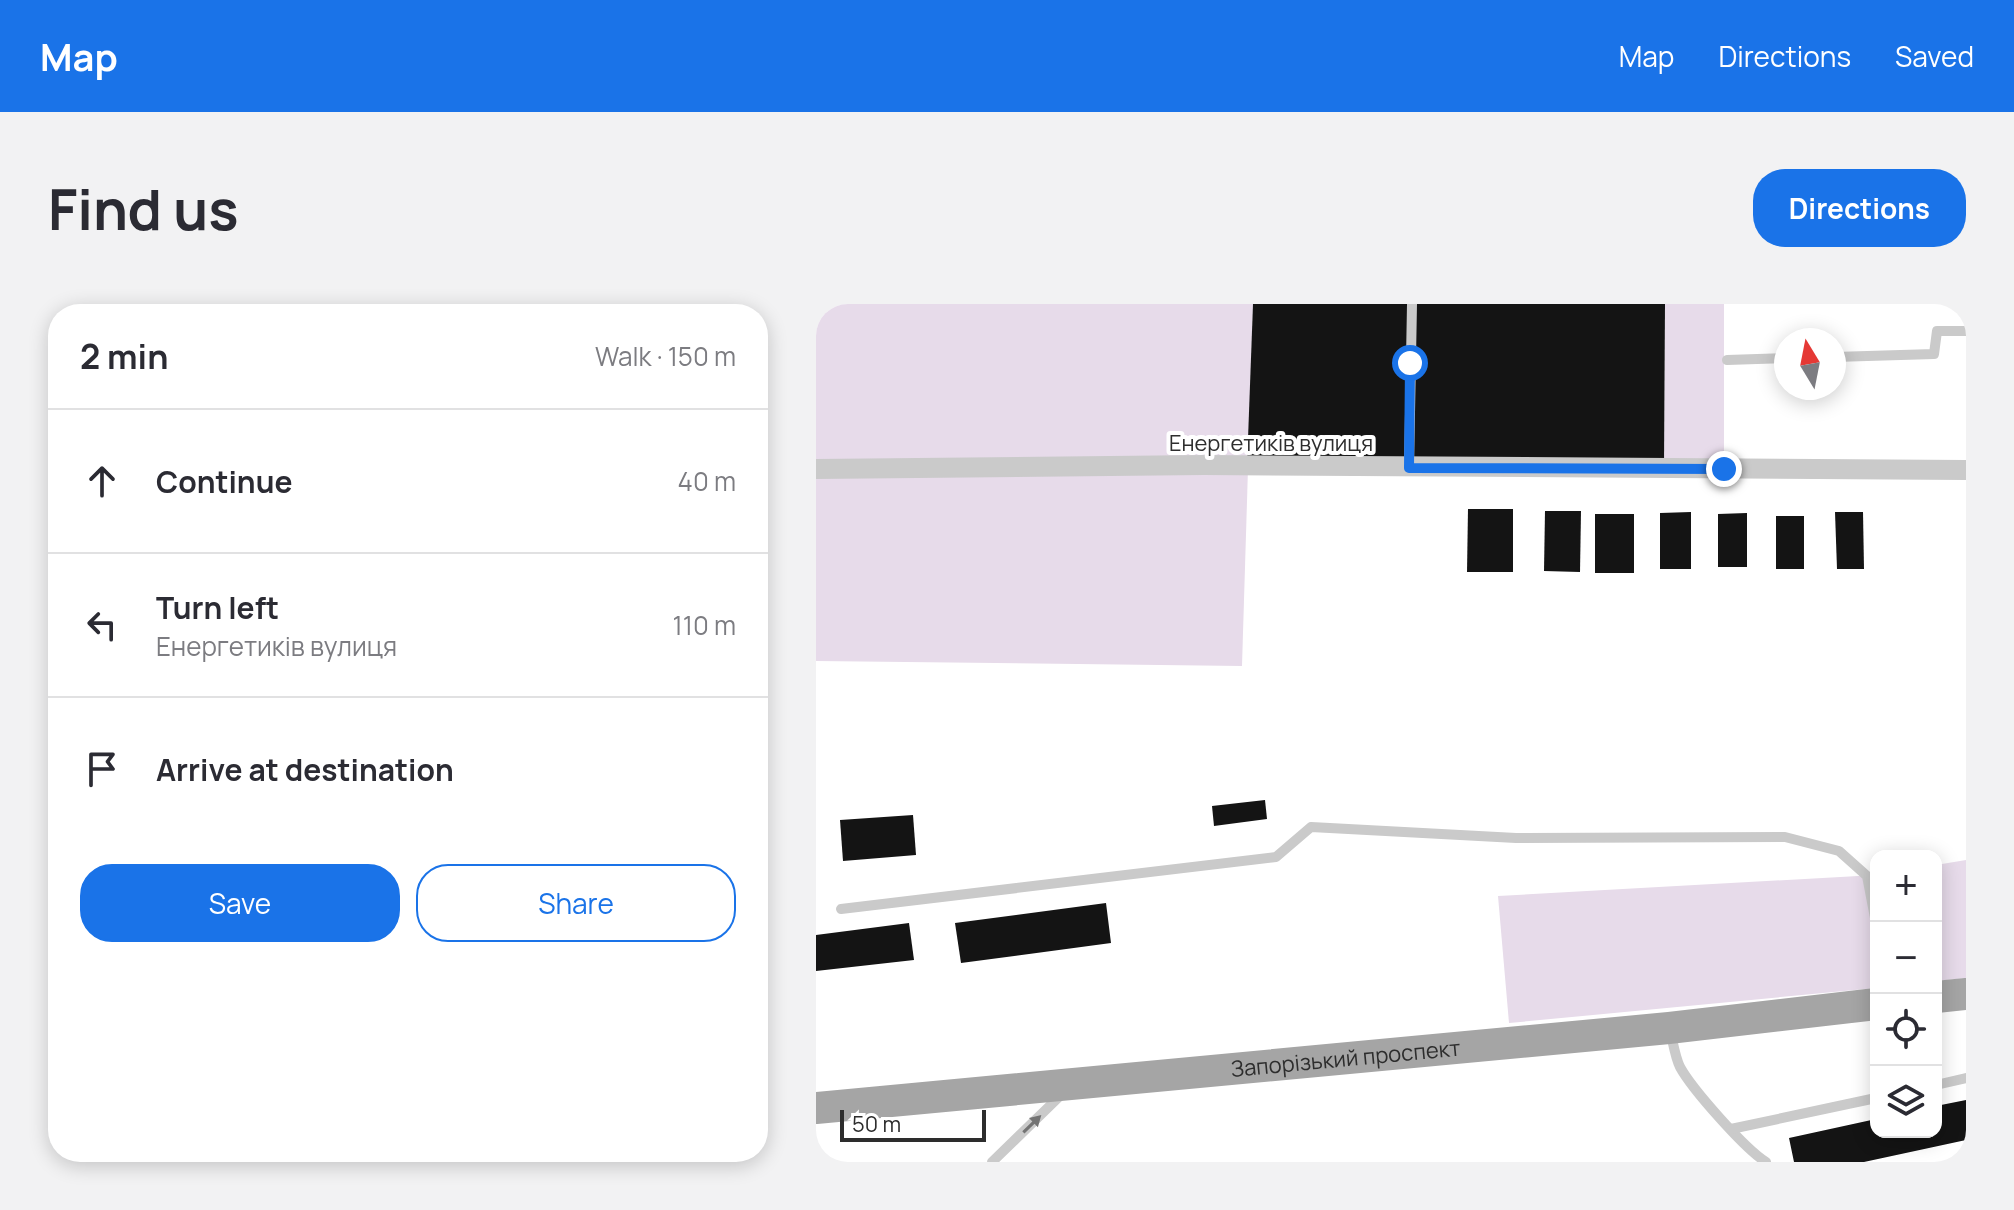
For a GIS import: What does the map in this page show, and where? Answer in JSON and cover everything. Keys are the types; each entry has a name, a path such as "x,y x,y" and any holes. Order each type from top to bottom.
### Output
{"main road":[{"path":"1942,996 1966,994"},
{"name":"Запорізький проспект","path":"816,1108 1669,1028 1870,1005"}],"street":[{"name":"Енергетиків вулиця","path":"816,469 1204,465 1966,470"}],"lane":[{"path":"1409,468 1412,304"},
{"path":"1846,357 1934,354 1937,331 1966,331"},
{"path":"1727,360 1774,358"},
{"path":"841,909 1276,857 1311,827 1516,838 1785,837 1839,851 1867,876 1876,922"},
{"path":"1669,1028 1680,1066 1731,1129 1756,1156 1766,1162"},
{"path":"1942,1084 1966,1078"},
{"path":"992,1162 1072,1085"},
{"path":"1731,1129 1870,1099"}],"shaded area":[{"path":"816,304 1253,304 1242,666 816,661"},
{"path":"1665,304 1724,304 1724,469 1664,467"},
{"path":"1966,860 1966,978 1942,980 1942,864"},
{"path":"1870,875 1870,989 1509,1023 1498,896"}],"building":[{"path":"1253,304 1665,304 1664,467 1247,466"},
{"path":"1468,509 1513,509 1513,572 1467,572"},
{"path":"1545,511 1581,511 1580,572 1544,571"},
{"path":"1691,512 1691,569 1660,569 1660,513"},
{"path":"1835,512 1863,512 1864,569 1837,569"},
{"path":"1747,513 1747,567 1718,567 1718,514"},
{"path":"1595,514 1634,514 1634,573 1595,573"},
{"path":"1776,516 1804,516 1804,569 1776,569"},
{"path":"1265,800 1267,819 1214,826 1212,806"},
{"path":"913,815 916,855 843,861 840,820"},
{"path":"1106,903 1111,943 961,963 955,923"},
{"path":"909,923 914,960 816,971 816,935"},
{"path":"1966,1100 1966,1140 1864,1162 1794,1162 1789,1138 1870,1120 1870,1138 1942,1138 1942,1105"}],"route":[{"path":"1410,363 1409,468 1724,469"}]}
